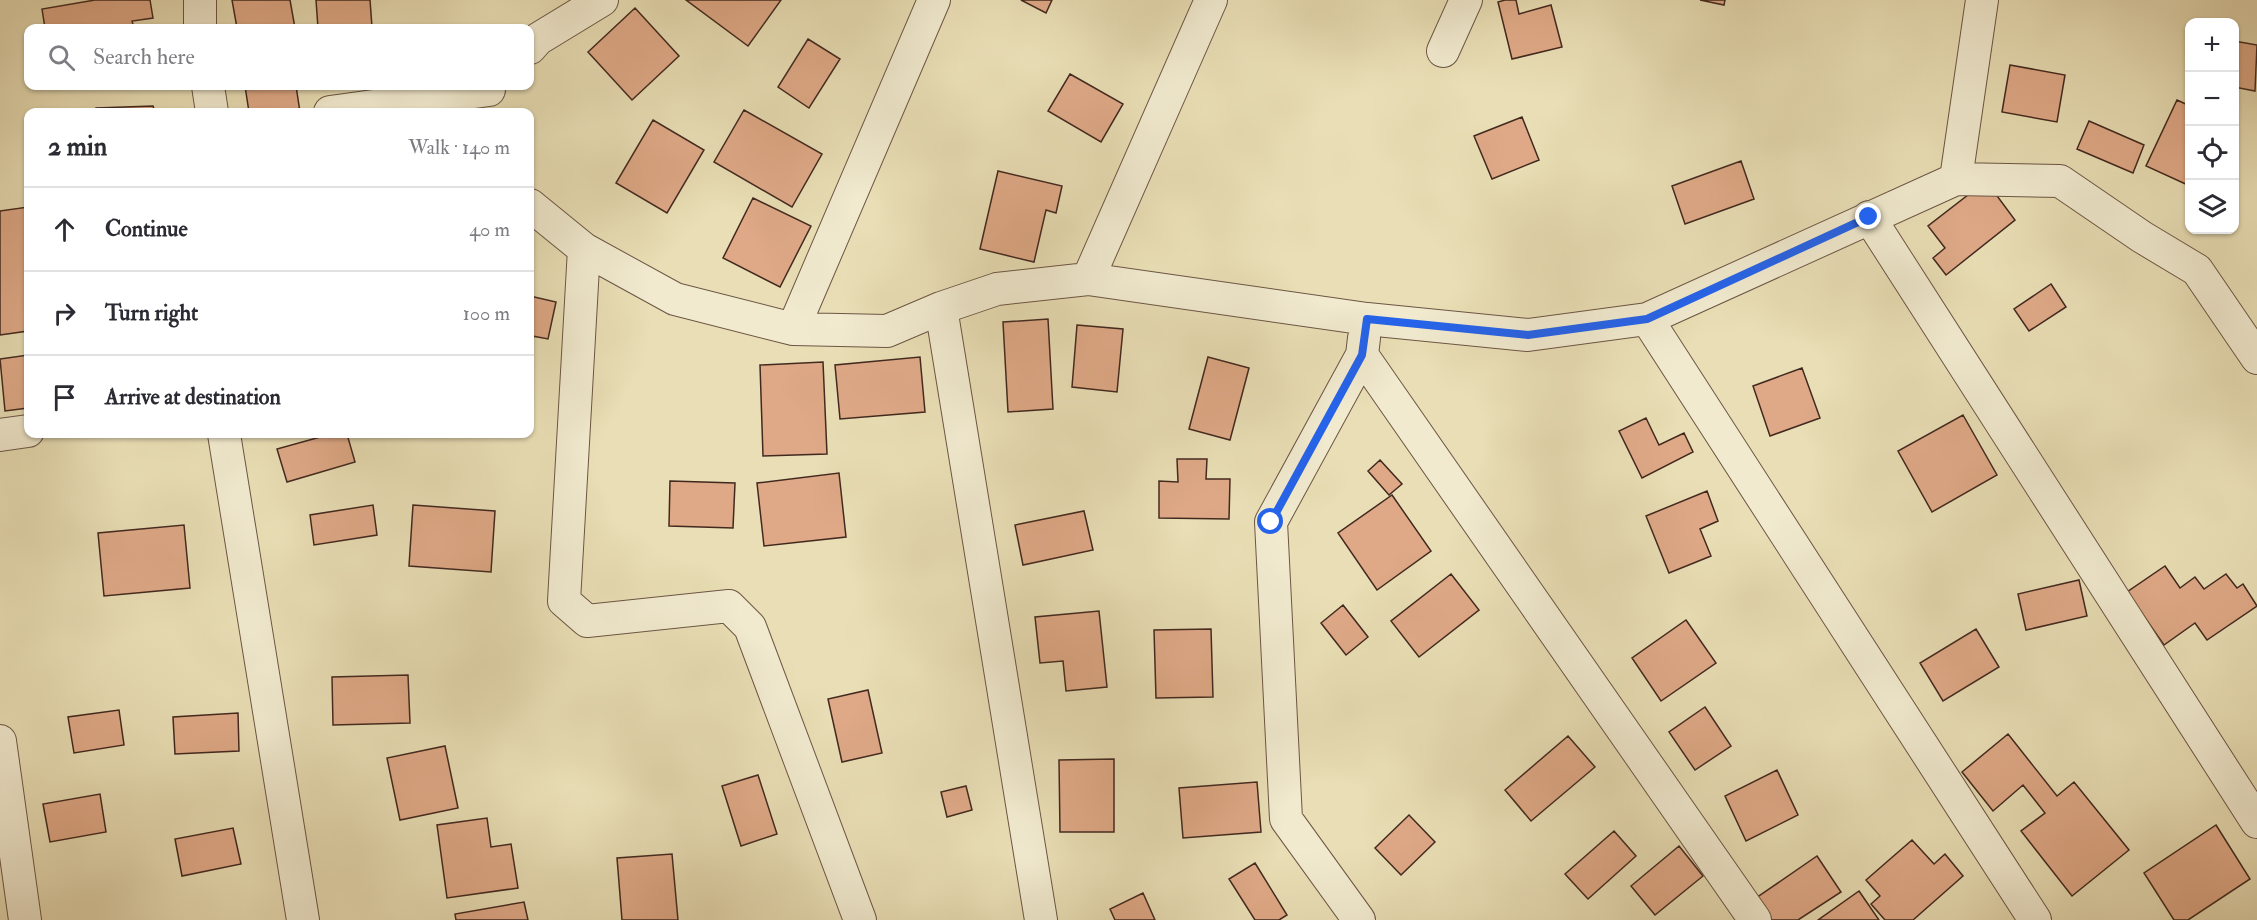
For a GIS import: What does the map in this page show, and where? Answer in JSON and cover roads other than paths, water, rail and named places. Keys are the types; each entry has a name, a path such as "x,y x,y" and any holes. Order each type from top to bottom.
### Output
{"street":[{"path":"200,0 200,24"},
{"path":"534,44 602,0"},
{"path":"793,329 934,0"},
{"path":"1088,279 1211,0"},
{"path":"1443,51 1466,0"},
{"path":"1956,179 1982,0"},
{"path":"209,90 211,108"},
{"path":"369,108 486,96"},
{"path":"534,208 584,249 675,299 793,329 887,331 940,308 997,289 1088,279 1367,319 1528,335 1647,319 1956,179 2060,181 2142,237 2197,270 2257,358"},
{"path":"1869,217 2257,822"},
{"path":"584,249 564,601 587,621 729,606 750,627 860,920"},
{"path":"940,308 1041,920"},
{"path":"1359,920 1286,819 1271,522 1362,355 1367,319"},
{"path":"1647,319 2035,920"},
{"path":"1362,355 1755,920"},
{"path":"0,435 24,432"},
{"path":"226,438 303,920"},
{"path":"0,741 25,920"}]}
